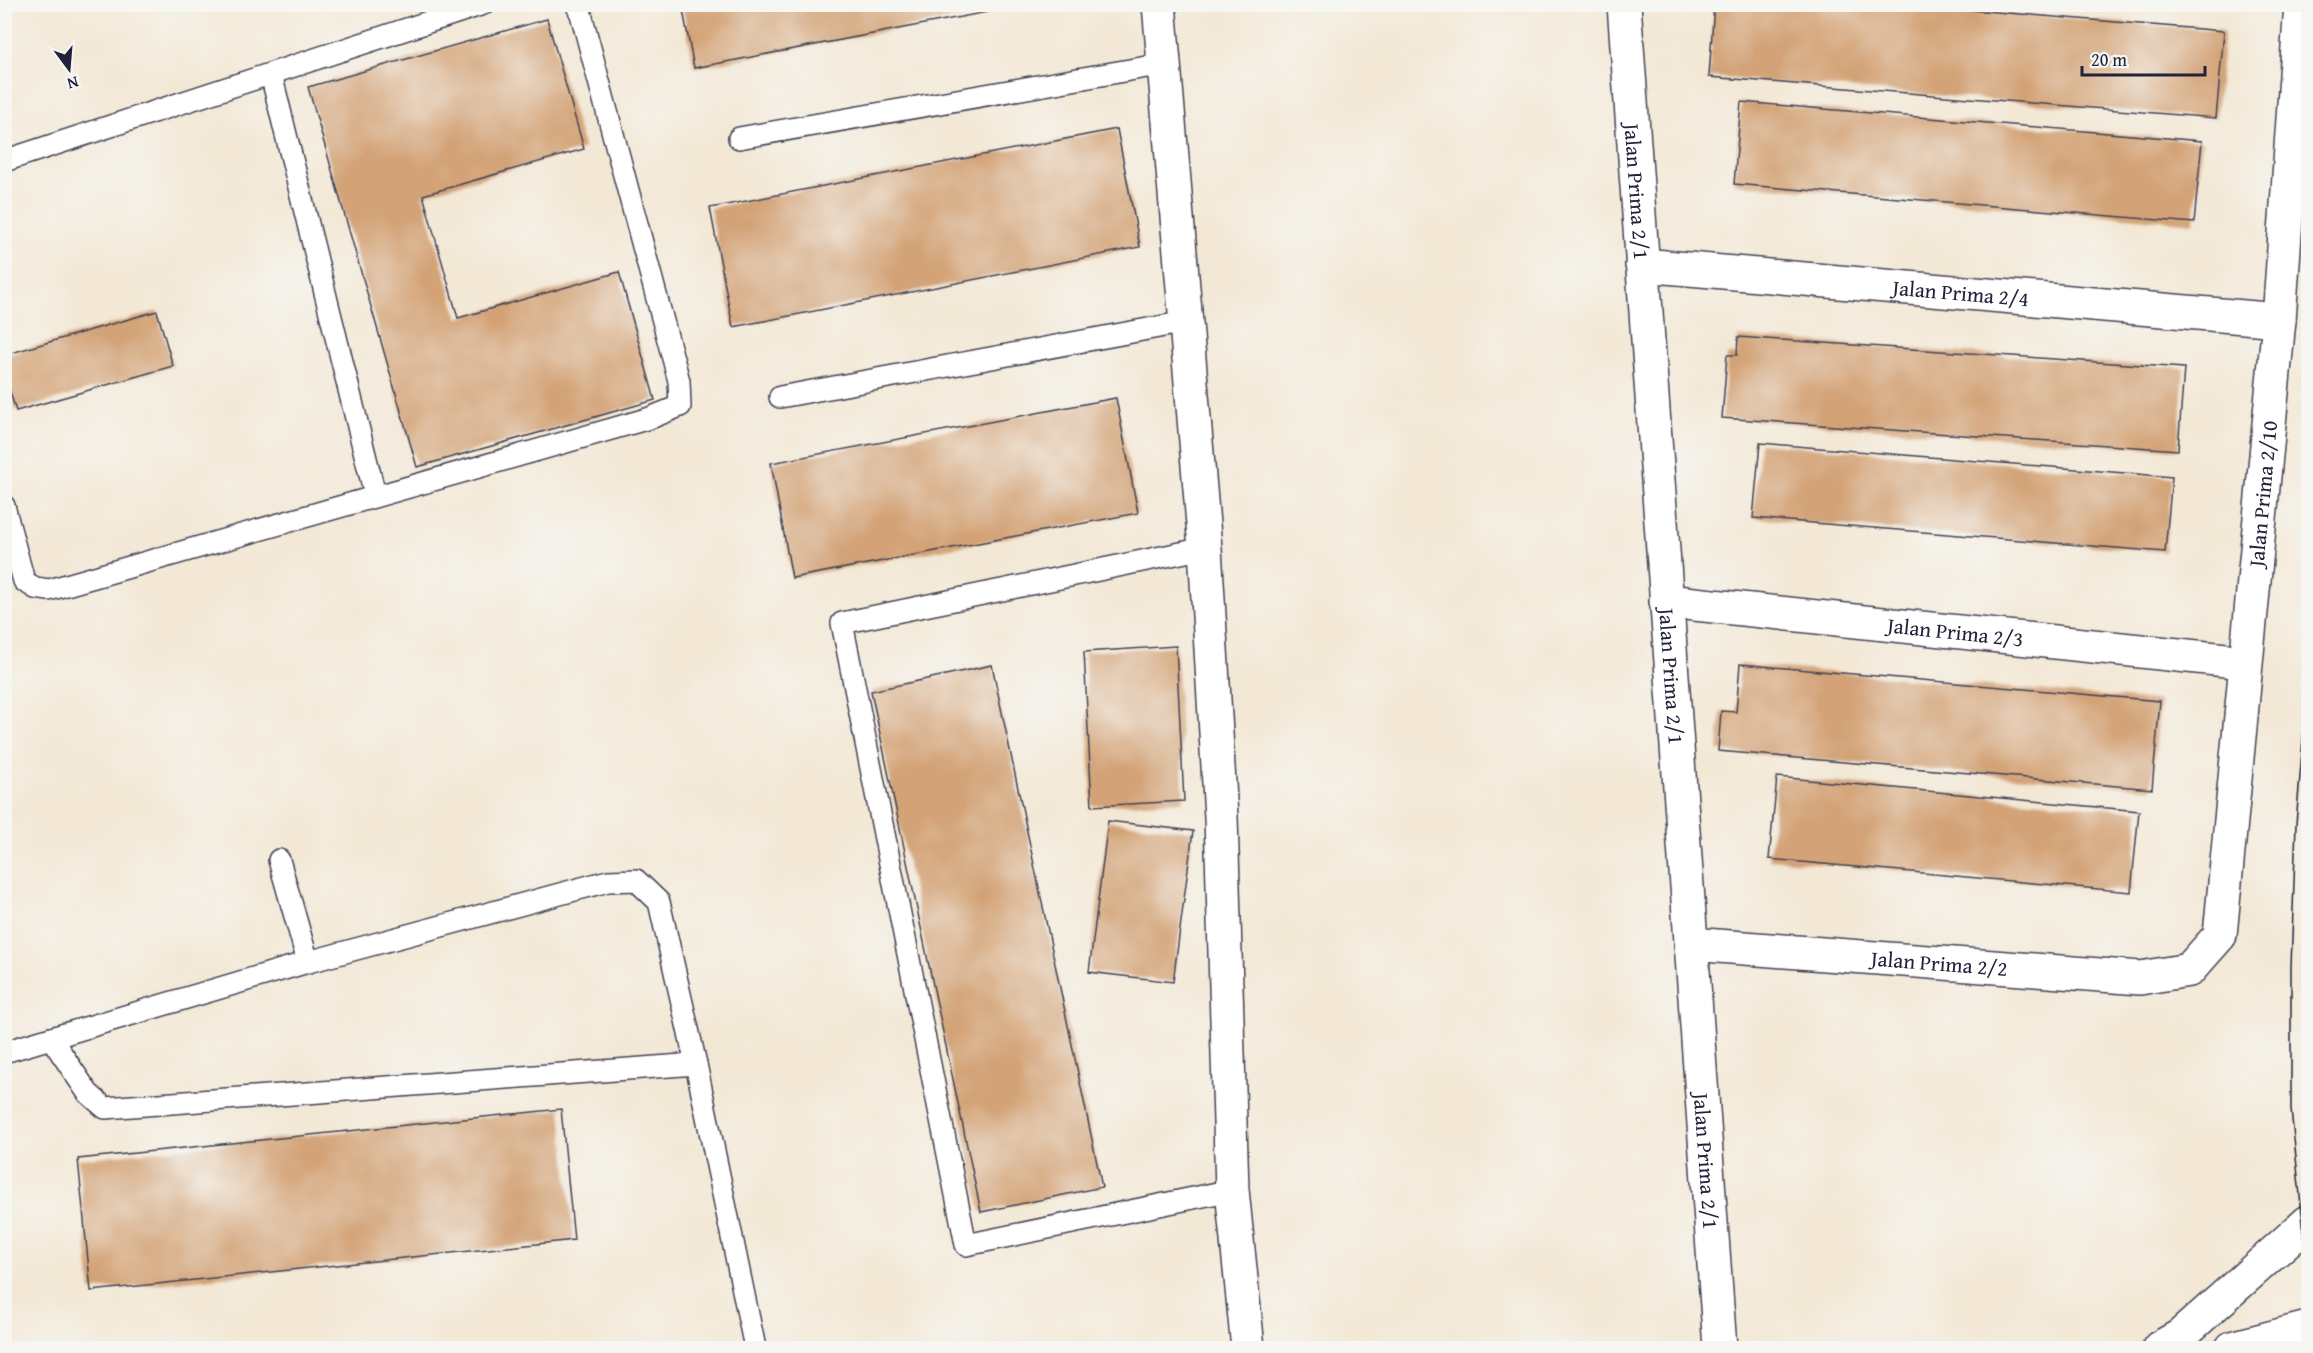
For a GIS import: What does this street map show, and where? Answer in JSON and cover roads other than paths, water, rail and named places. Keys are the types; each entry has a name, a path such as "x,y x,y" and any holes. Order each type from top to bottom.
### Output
{"street":[{"path":"1159,4 1205,548 1221,817 1232,1191 1248,1348"},
{"name":"Jalan Prima 2/1","path":"1623,4 1720,1348"},
{"name":"Jalan Prima 2/10","path":"2188,970 2220,935 2279,320 2301,4"},
{"name":"Jalan Prima 2/4","path":"1642,264 2279,320"},
{"name":"Jalan Prima 2/3","path":"1666,601 2245,662"},
{"name":"Jalan Prima 2/2","path":"1690,944 2140,978 2188,970"},
{"path":"2159,1348 2180,1336 2308,1222"},
{"path":"2232,1348 2308,1328"}],"lane":[{"path":"4,161 483,4"},
{"path":"4,506 24,581 35,588 49,590 650,418 680,406 679,381 581,14 576,4"},
{"path":"739,138 1164,64"},
{"path":"271,74 375,495"},
{"path":"780,397 1186,322"},
{"path":"1205,548 842,623 966,1245 1232,1191"},
{"path":"279,860 308,962"},
{"path":"4,1052 308,962 608,881 636,880 658,902 696,1064 755,1348"},
{"path":"51,1038 88,1093 105,1108 696,1064"}],"tram line":[{"path":"2308,679 2296,824 2291,967 2291,1110 2308,1272"}]}
